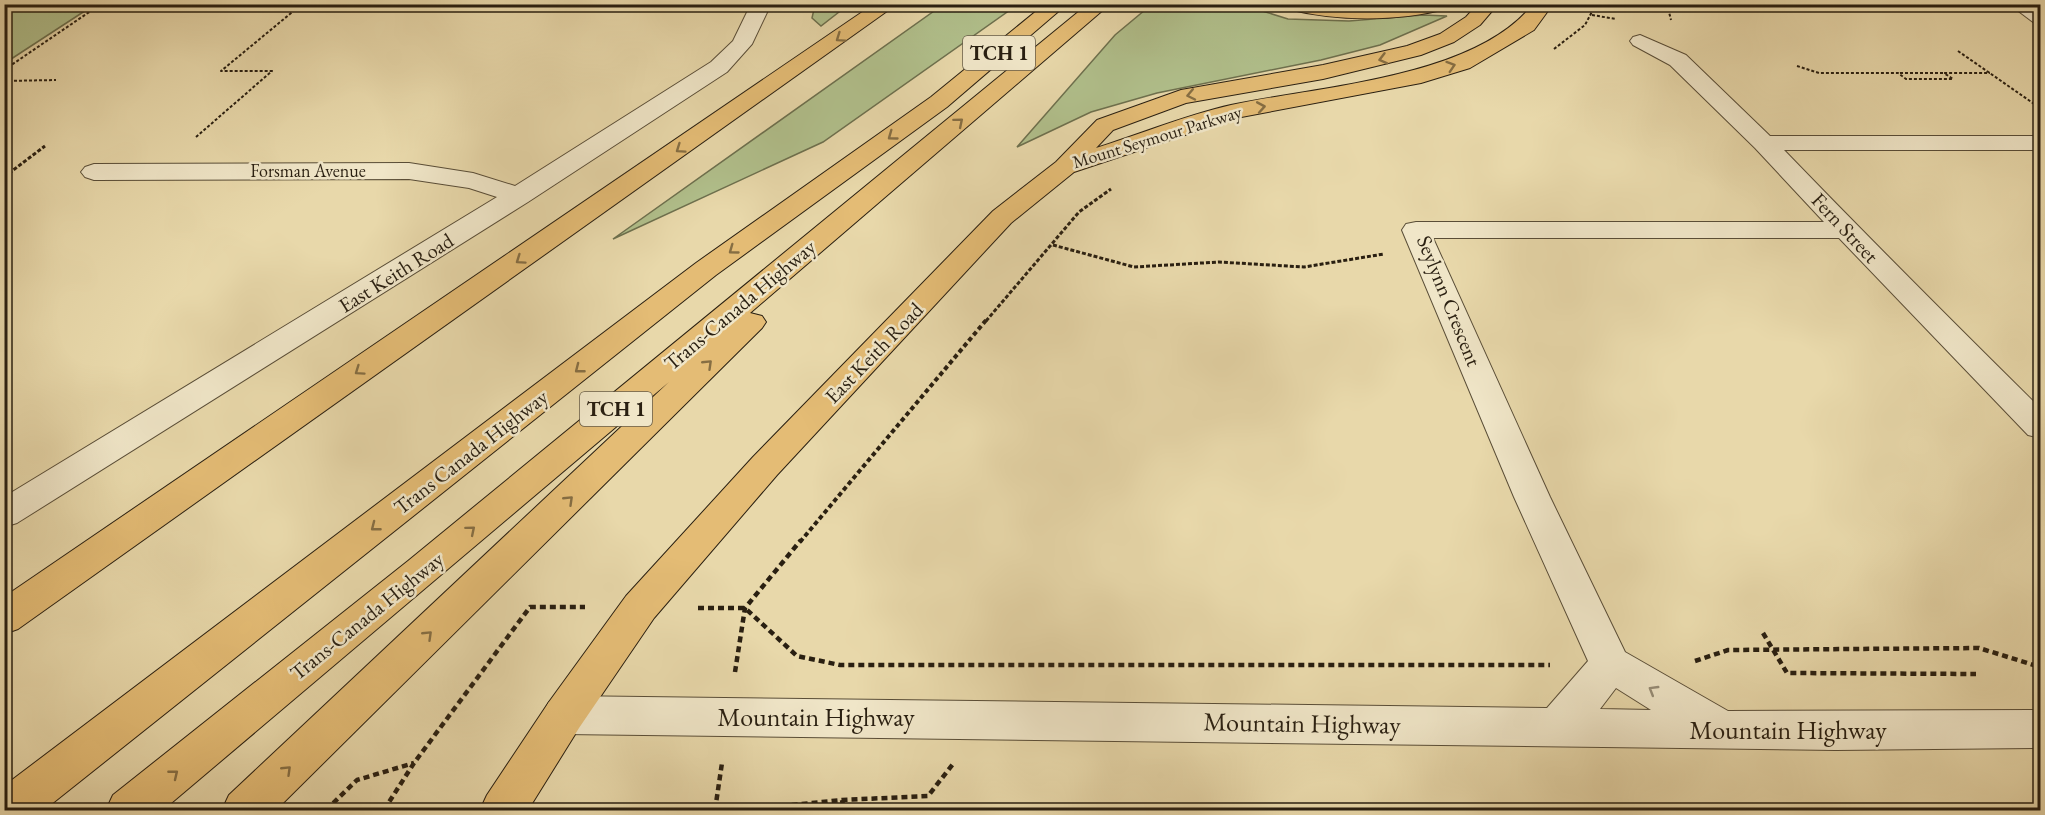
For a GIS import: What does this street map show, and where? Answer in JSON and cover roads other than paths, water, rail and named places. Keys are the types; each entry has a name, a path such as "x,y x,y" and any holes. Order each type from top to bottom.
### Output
{"main road":[{"path":"4,618 888,4"},
{"name":"Trans Canada Highway","path":"9,810 706,269 939,102 1058,4"},
{"name":"Trans-Canada Highway","path":"129,810 431,564 1101,4"},
{"path":"1290,4 1324,12 1358,14 1402,12 1444,4"},
{"name":"Mount Seymour Parkway","path":"1065,167 1105,125 1143,110 1181,97 1343,68 1414,51 1447,38 1473,21 1489,4"},
{"name":"Mount Seymour Parkway","path":"1065,167 1231,112 1411,78 1462,63 1527,26 1544,4"},
{"path":"245,810 611,459 927,149"},
{"name":"East Keith Road","path":"503,810 564,715 640,607 765,466 1002,217 1065,167"}],"street":[{"name":"East Keith Road","path":"4,514 519,196 719,67 742,44 761,4"},
{"path":"2018,4 2040,18"},
{"name":"Fern Street","path":"1640,40 1678,60 1764,143 1849,230 1897,284 2040,427"},
{"path":"1764,143 2040,143"},
{"name":"Forsman Avenue","path":"94,172 410,171 473,181 519,196"},
{"name":"Seylynn Crescent","path":"1610,664 1532,497 1416,230 1849,230"},
{"path":"1556,727 1571,714 1610,664 1722,729"},
{"name":"Mountain Highway","path":"564,715 1722,729 2040,729"}]}
